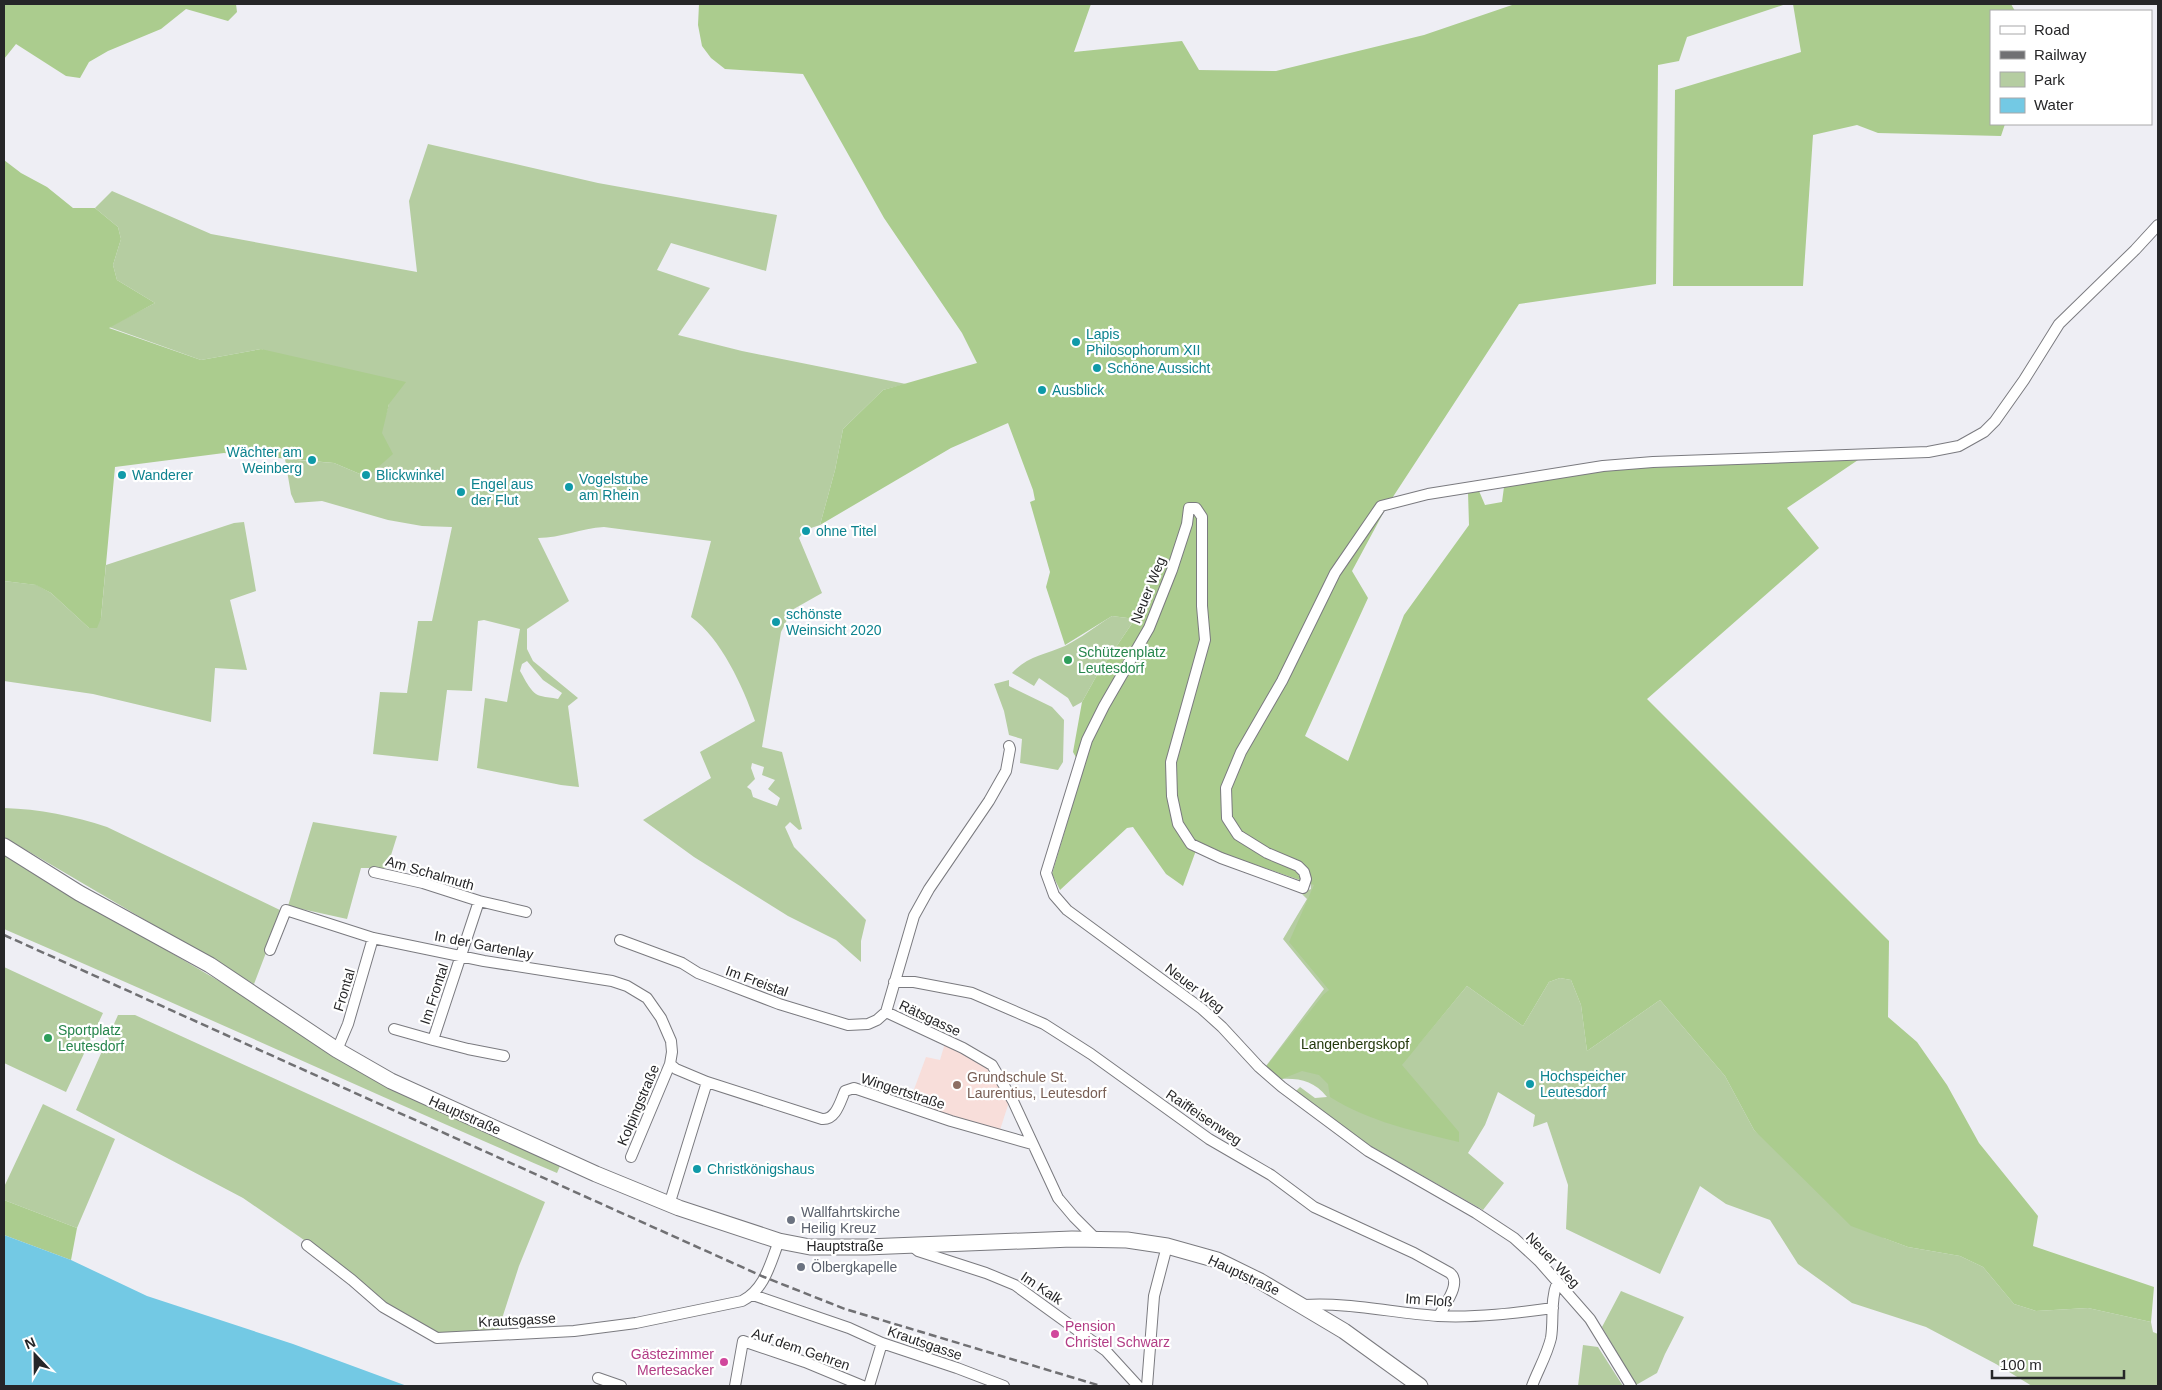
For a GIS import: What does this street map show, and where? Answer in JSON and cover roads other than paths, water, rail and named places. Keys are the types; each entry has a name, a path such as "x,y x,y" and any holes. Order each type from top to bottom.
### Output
{"main road":[{"name":"Hauptstraße","path":"4,846 79,893 234,980 338,1050 408,1090 604,1178 669,1205 794,1245 822,1247 1096,1239 1135,1241 1167,1246 1206,1257 1232,1267 1304,1305 1344,1331 1420,1386"}],"street":[{"name":"Neuer Weg","path":"1631,1386 1590,1319 1539,1261 1514,1238 1476,1213 1368,1151 1282,1087 1259,1067 1222,1027 1202,1009 1067,910 1054,895 1046,874 1087,740 1104,706 1149,628 1175,562 1187,524 1189,508 1192,507 1202,517 1202,606 1205,640 1171,762 1172,796 1178,824 1191,844 1221,858 1303,888 1306,880 1304,872 1298,866 1267,853 1238,835 1227,818 1226,788 1241,752 1282,681 1336,573 1381,506 1428,494 1603,466 1653,462 1928,452 1959,446 1978,437 1995,421 2024,380 2059,324 2158,225"},
{"name":"Rätsgasse","path":"1009,746 1006,771 1002,779 960,846 929,889 914,916 886,1012 963,1048 992,1065 1013,1101 1058,1198 1096,1239"},
{"name":"Am Schalmuth","path":"374,872 423,883 479,901 526,912"},
{"name":"Am Schalmuth","path":"461,956 479,901"},
{"name":"In der Gartenlay","path":"270,950 286,910 373,938 461,956 612,981 635,989 647,998 668,1029 672,1052 670,1064"},
{"name":"Frontal","path":"338,1050 348,1024 373,938"},
{"name":"Im Freistal","path":"620,940 682,963 698,973 779,1004 848,1025 868,1024 877,1020 886,1012"},
{"name":"Im Frontal","path":"433,1040 461,956"},
{"name":"Raiffeisenweg","path":"894,982 914,982 972,993 1044,1024 1091,1054 1209,1139 1271,1175 1314,1207 1414,1253 1450,1273 1455,1277 1456,1283 1440,1316"},
{"name":"Im Frontal","path":"394,1029 468,1049 504,1056"},
{"name":"Wingertstraße","path":"670,1064 676,1070 707,1082 822,1119 828,1120 832,1117 848,1088 861,1089 951,1121 1032,1144"},
{"name":"Kolpingstraße","path":"631,1157 670,1064"},
{"path":"669,1205 707,1082"},
{"path":"753,1295 762,1282 779,1241"},
{"name":"Krautsgasse","path":"307,1245 383,1307 437,1338 574,1331 692,1312 742,1300 753,1295 849,1328 882,1343 1004,1386"},
{"name":"Im Kalk","path":"911,1245 918,1251 986,1273 1015,1285 1106,1351 1138,1386"},
{"path":"1147,1386 1154,1296 1167,1246"},
{"path":"1532,1386 1548,1351 1553,1328 1554,1293 1558,1283"},
{"name":"Im Floß","path":"1304,1305 1332,1305 1440,1316 1481,1315 1553,1308"},
{"name":"Auf dem Gehren","path":"735,1386 744,1341 805,1362 863,1386"},
{"path":"869,1386 882,1343"},
{"path":"598,1378 621,1386"}],"water":[{"path":"4,1235 71,1260 147,1296 293,1344 407,1386 4,1386"}],"railway":[{"path":"4,935 764,1277 845,1309 1101,1386"}],"place":[{"name":"Lapis Philosophorum XII","path":"1076,342"},
{"name":"Schöne Aussicht","path":"1097,368"},
{"name":"Ausblick","path":"1042,390"},
{"name":"Wächter am Weinberg","path":"312,460"},
{"name":"Wanderer","path":"122,475"},
{"name":"Blickwinkel","path":"366,475"},
{"name":"Vogelstube am Rhein","path":"569,487"},
{"name":"Engel aus der Flut","path":"461,492"},
{"name":"ohne Titel","path":"806,531"},
{"name":"schönste Weinsicht 2020","path":"776,622"},
{"name":"Schützenplatz Leutesdorf","path":"1068,660"},
{"name":"Sportplatz Leutesdorf","path":"48,1038"},
{"name":"Hochspeicher Leutesdorf","path":"1530,1084"},
{"name":"Grundschule St. Laurentius, Leutesdorf","path":"957,1085"},
{"name":"Christkönigshaus","path":"697,1169"},
{"name":"Wallfahrtskirche Heilig Kreuz","path":"791,1220"},
{"name":"Ölbergkapelle","path":"801,1267"},
{"name":"Pension Christel Schwarz","path":"1055,1334"},
{"name":"Gästezimmer Mertesacker","path":"724,1362"}],"park label":[{"name":"Langenbergskopf","path":"1355,1044"}]}
